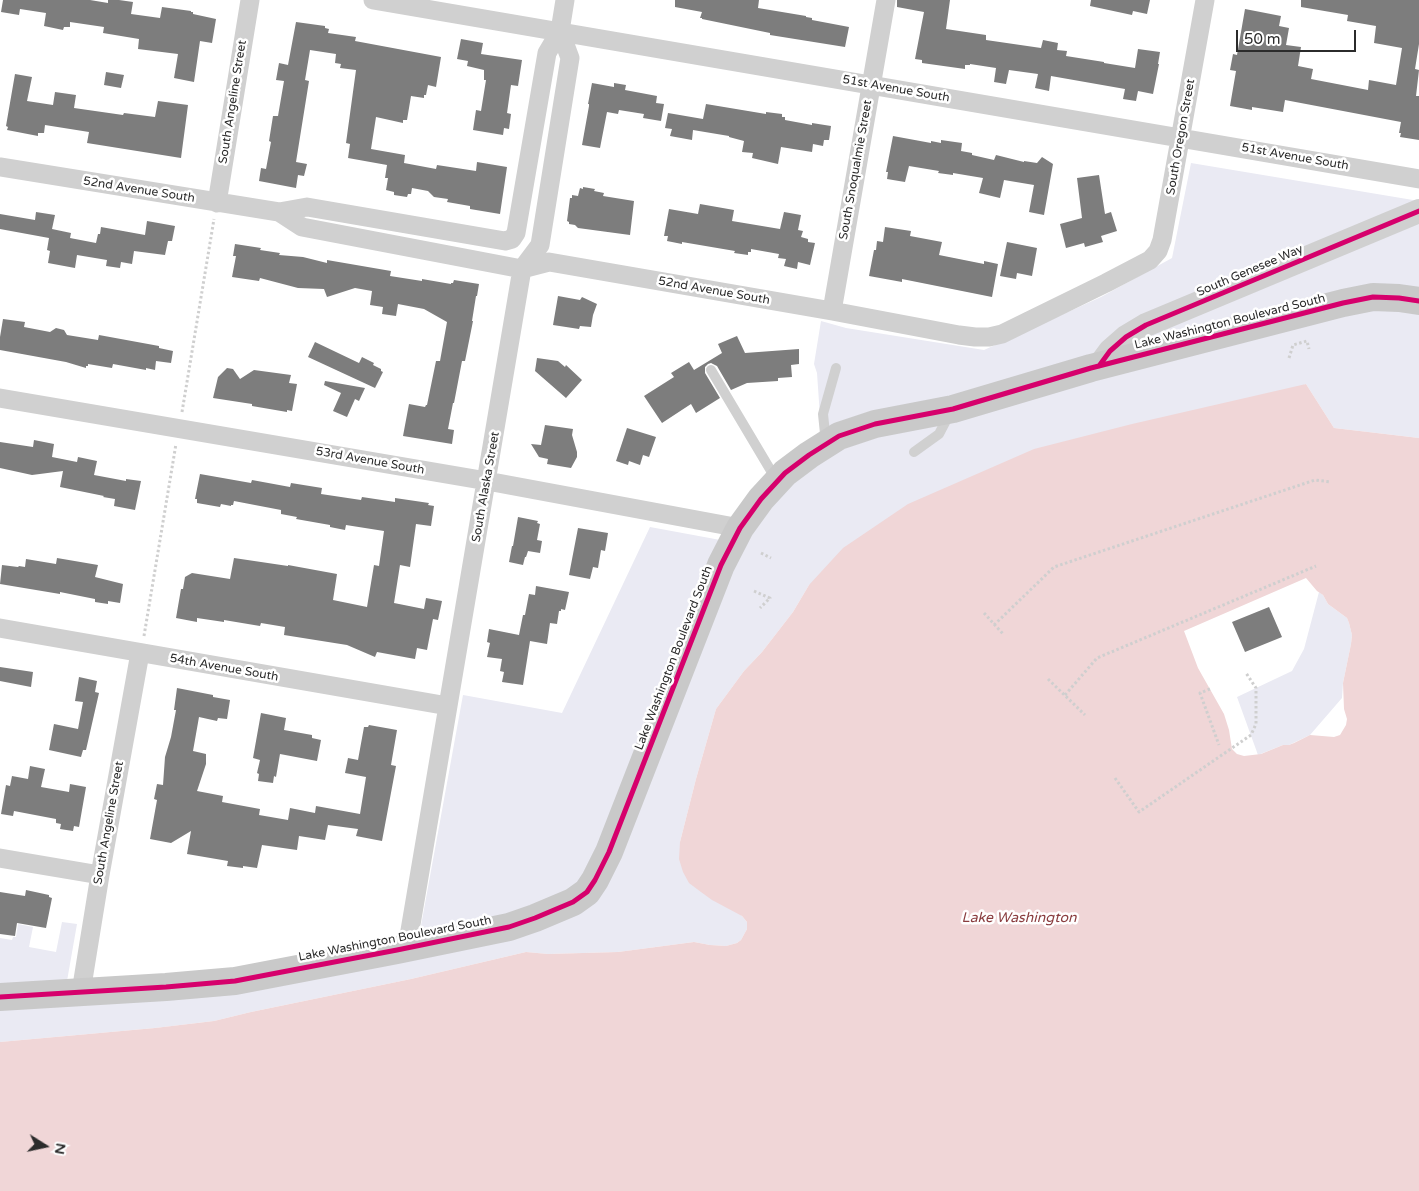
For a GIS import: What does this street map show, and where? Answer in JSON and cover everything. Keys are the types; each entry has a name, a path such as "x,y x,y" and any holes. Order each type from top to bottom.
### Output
{"main road":[{"name":"Lake Washington Boulevard South","path":"0,997 235,981 509,927 573,902 587,892 609,852 721,565 740,528 761,499 785,473 803,459 839,436 876,424 953,408 1099,366 1343,303 1373,297 1419,301"}],"street":[{"name":"South Angeline Street","path":"215,211 250,0"},
{"name":"51st Avenue South","path":"373,0 1419,179"},
{"name":"South Alaska Street","path":"505,241 512,239 516,233 547,53 560,31 565,0"},
{"name":"South Snoqualmie Street","path":"832,311 886,0"},
{"name":"South Oregon Street","path":"1141,265 1150,260 1158,251 1162,240 1205,0"},
{"name":"South Alaska Street","path":"407,948 522,269 540,245 570,58 560,31"},
{"name":"52nd Avenue South","path":"0,167 215,211 279,212 307,207 505,241"},
{"name":"South Genesee Way","path":"1099,366 1110,351 1126,337 1146,325 1419,211"},
{"name":"52nd Avenue South","path":"279,212 302,227 522,269 549,262 975,337 989,336 1008,331 1141,265"},
{"name":"53rd Avenue South","path":"0,398 487,481 740,528"},
{"name":"54th Avenue South","path":"0,628 142,645 448,706"},
{"name":"South Angeline Street","path":"81,992 100,875 142,645"},
{"path":"0,858 100,875"}],"lane":[{"path":"826,444 824,414 836,368"},
{"path":"711,370 777,482"},
{"path":"914,452 939,434 953,408"}],"path":[{"path":"182,412 215,211"},
{"path":"1289,358 1294,345 1307,342 1309,349"},
{"path":"142,645 177,443"},
{"path":"994,625 1054,567 1315,480 1331,482"},
{"path":"762,553 771,558"},
{"path":"1065,694 1097,658 1316,566"},
{"path":"754,591 770,598 760,608"},
{"path":"984,613 1004,635"},
{"path":"1115,778 1139,812 1251,735 1256,724 1256,688 1246,673"},
{"path":"1048,679 1085,715"},
{"path":"1210,689 1200,693 1219,745"}],"shaded area":[{"path":"1191,163 1419,201 1419,438 1334,428 1306,384 809,585 793,612 762,652 744,671 716,709 680,842 747,922 747,929 741,940 737,943 726,946 694,942 618,952 548,954 526,952 411,979 214,1021 0,1042 0,1006 416,953 463,695 562,713 650,527 742,544 794,478 821,431 817,373 814,364 821,321 846,328 984,350 1101,297 1172,258"},
{"path":"1319,592 1328,604 1347,618 1352,635 1342,698 1310,735 1289,745 1283,745 1258,755 1237,697 1292,671 1304,649"},
{"path":"62,922 77,924 67,981 0,984 0,938 12,940 13,937 16,937 18,924 33,927 29,947 56,952"}],"water":[{"name":"Lake Washington","path":"1306,384 1334,428 1419,438 1419,1191 0,1191 0,1042 214,1021 411,979 526,952 548,954 618,952 694,942 726,946 737,943 741,940 747,929 747,922 742,916 712,900 689,883 679,859 680,842 716,709 744,671 762,652 793,612 809,585 843,548 908,504 1034,449 1132,424","holes":["1306,578 1323,595 1328,604 1347,618 1352,635 1343,683 1346,725 1340,735 1334,737 1310,735 1289,745 1283,745 1261,754 1244,756 1237,754 1232,749 1224,714 1198,668 1184,631"]}],"building":[{"path":"3,0 90,0 108,3 108,0 119,0 133,2 131,14 160,18 162,7 191,11 193,14 216,19 212,43 200,41 194,82 174,78 178,54 138,49 139,39 103,33 104,27 70,22 70,27 64,27 63,30 44,26 46,13 20,9 19,15 1,12"},
{"path":"675,0 759,0 758,8 806,16 812,18 812,20 849,27 845,47 770,35 770,33 702,19 700,18 702,12 675,7"},
{"path":"897,0 950,0 946,29 986,35 986,40 1041,48 1043,40 1058,43 1057,50 1067,51 1066,56 1135,68 1138,49 1160,52 1153,94 1138,91 1136,101 1123,99 1125,89 1051,76 1049,91 1035,88 1038,74 1009,70 1006,84 994,82 996,68 970,64 965,65 965,69 922,63 922,60 915,59 924,12 897,7"},
{"path":"1091,0 1150,0 1147,14 1133,11 1132,15 1090,6"},
{"path":"1301,0 1419,0 1419,44 1415,69 1419,70 1416,96 1419,96 1419,140 1400,137 1401,122 1285,100 1283,112 1230,106 1236,71 1230,70 1233,54 1237,55 1245,9 1281,16 1279,26 1289,28 1286,45 1301,47 1298,66 1313,69 1311,79 1368,90 1369,80 1396,85 1402,48 1374,43 1376,26 1347,21 1348,15 1301,7"},
{"path":"296,22 325,26 325,28 329,29 328,33 356,37 355,41 441,57 436,87 428,85 424,98 411,96 407,120 403,120 403,123 376,117 371,149 405,155 404,163 436,169 437,165 476,171 477,162 507,167 500,214 470,209 470,206 447,202 448,199 434,197 428,191 412,188 411,194 408,194 407,197 394,195 394,192 386,190 388,178 385,178 387,165 348,158 350,144 346,143 356,70 340,68 341,64 335,63 336,54 310,50 305,80 309,81 296,162 307,164 304,176 298,175 296,188 259,181 261,168 266,169 273,116 278,116 284,81 276,80 279,63 288,65"},
{"path":"461,39 483,43 481,54 522,60 518,86 511,85 507,113 511,114 509,129 504,128 503,135 473,130 476,110 481,111 486,80 484,80 484,70 467,66 468,61 457,59"},
{"path":"106,72 124,75 121,88 104,85"},
{"path":"15,74 32,77 27,101 53,105 55,92 76,95 74,108 123,115 124,113 155,117 158,101 188,105 181,158 87,143 89,132 45,125 44,133 38,133 38,136 7,130 8,127 6,126"},
{"path":"592,83 614,87 614,83 626,85 625,90 657,96 656,103 664,104 661,121 643,118 644,114 619,110 618,114 607,112 600,148 582,145"},
{"path":"706,104 766,114 766,112 782,114 785,120 831,126 829,140 824,140 823,146 813,144 812,152 781,147 778,164 752,158 753,153 742,152 744,141 729,136 693,130 692,140 670,136 672,129 665,128 668,113 703,119"},
{"path":"893,136 931,143 931,141 941,143 941,140 962,143 961,151 994,160 996,155 1024,162 1037,163 1042,157 1053,164 1044,215 1029,212 1034,185 1004,180 1000,198 979,193 983,178 953,173 953,175 938,173 939,171 909,166 905,182 887,179 888,172 886,172"},
{"path":"1099,175 1105,214 1111,212 1117,231 1101,236 1103,242 1085,247 1084,243 1066,248 1060,224 1082,218 1077,178"},
{"path":"583,187 604,193 603,196 634,201 630,235 578,228 575,225 569,224 567,221 570,198 572,198 572,195 578,196 580,188 583,189"},
{"path":"700,204 734,210 732,221 780,229 784,212 801,215 798,230 803,231 801,237 808,239 808,242 815,243 810,265 798,262 797,269 784,266 786,259 778,258 779,254 751,249 748,255 734,253 735,251 667,241 668,236 664,236 669,209 698,214"},
{"path":"36,212 55,215 52,229 71,233 70,238 96,243 101,227 145,235 147,221 175,226 172,241 168,241 165,255 134,251 132,264 121,262 120,268 106,266 107,260 77,255 75,268 48,263 50,251 47,250 49,238 0,229 0,214 35,220"},
{"path":"885,227 911,231 910,236 942,242 939,255 984,264 984,261 998,264 992,297 902,279 902,282 869,276 874,250 876,250 877,241 883,242"},
{"path":"1007,242 1037,248 1032,276 1017,273 1016,279 1000,276"},
{"path":"235,244 261,248 260,250 280,253 279,255 303,257 327,263 327,260 391,271 390,276 451,284 454,280 479,284 465,361 462,361 448,429 454,430 452,444 403,436 409,404 425,407 427,405 436,361 440,361 447,322 424,309 398,304 396,316 382,314 383,307 370,305 372,291 355,288 327,297 324,289 298,288 260,278 259,281 232,277 236,256 233,256"},
{"path":"558,296 580,300 582,297 597,304 591,327 580,326 579,329 553,325"},
{"path":"3,319 25,322 24,327 50,332 56,328 64,330 67,335 98,340 99,335 159,346 159,348 173,351 171,363 156,361 155,370 113,364 112,368 88,364 86,368 66,362 0,350"},
{"path":"737,336 745,353 799,349 799,364 791,365 792,377 778,378 778,381 747,383 731,390 717,366 711,363 708,364 705,367 705,373 720,398 696,413 691,404 662,423 644,396 674,377 671,373 689,362 694,370 722,353 718,344"},
{"path":"315,342 359,363 362,357 374,363 373,365 383,372 375,388 308,357"},
{"path":"537,358 558,361 565,367 566,365 582,380 566,398 535,371"},
{"path":"227,368 233,369 240,379 254,370 291,375 289,383 297,384 292,411 287,410 287,412 213,398 218,377"},
{"path":"325,381 365,388 359,401 355,399 347,417 333,411 341,393 324,385"},
{"path":"545,425 573,429 572,435 577,457 571,468 547,464 548,459 539,457 531,444 541,445"},
{"path":"627,428 656,437 649,457 643,455 640,465 629,461 628,465 616,461"},
{"path":"34,440 54,444 52,457 77,462 78,457 97,461 94,475 126,481 126,479 141,481 135,510 114,506 115,499 60,487 63,471 32,475 0,468 0,442 33,447"},
{"path":"200,474 251,483 252,480 290,487 291,483 322,488 321,494 361,500 362,497 395,502 395,498 429,503 428,505 434,506 431,526 416,524 410,567 400,565 394,603 424,609 426,598 442,601 438,620 433,619 427,650 417,648 415,659 377,652 375,657 347,645 284,635 285,627 261,623 260,626 197,618 197,622 176,618 185,577 192,573 230,579 234,558 337,574 333,600 367,607 374,565 379,566 384,531 346,525 345,530 330,527 330,525 296,519 297,517 281,514 281,510 234,501 231,506 221,504 220,507 197,503 197,499 195,499"},
{"path":"518,517 538,521 537,523 540,524 537,540 542,541 540,553 528,551 523,565 509,562"},
{"path":"578,528 608,533 605,551 601,550 598,568 593,567 590,579 569,575"},
{"path":"57,558 98,565 95,577 123,584 120,603 108,601 108,604 95,602 95,599 60,592 60,594 0,584 2,565 25,567 26,559 56,564"},
{"path":"536,586 569,592 565,610 561,609 559,611 557,624 550,623 547,644 530,641 523,685 502,682 504,672 500,671 502,659 487,657 490,643 487,642 489,629 519,635 529,594 535,595"},
{"path":"1269,607 1282,637 1245,652 1232,622"},
{"path":"0,667 33,672 31,687 0,681"},
{"path":"79,677 97,681 95,692 99,693 86,750 83,750 81,757 49,750 54,724 78,729 83,702 75,701"},
{"path":"177,688 230,700 227,719 218,718 217,721 199,717 193,751 206,754 206,764 197,791 223,796 222,802 260,809 259,815 288,820 290,808 315,813 316,806 360,814 366,777 345,773 348,758 358,760 364,727 369,725 397,730 391,765 396,766 382,841 356,836 358,829 328,825 325,840 299,836 297,850 262,845 257,868 243,866 243,868 227,866 228,861 187,854 191,831 171,843 150,839 157,800 154,799 157,784 163,785 165,757 176,710 174,710"},
{"path":"261,713 286,718 284,730 312,735 312,738 321,740 317,761 280,754 276,777 274,776 273,783 258,781 259,774 257,773 260,760 253,758"},
{"path":"30,766 45,769 41,787 69,792 70,784 86,787 79,827 74,826 73,831 60,829 61,824 56,823 56,819 14,811 13,816 1,814 6,785 10,786 12,776 28,779"},
{"path":"26,890 49,895 52,898 46,928 17,923 15,936 0,934 0,892 25,896"}],"cycle path":[{"path":"1099,366 1110,351 1126,337 1146,325 1419,211"},
{"path":"0,997 235,981 509,927 573,902 587,892 609,852 721,565 740,528 761,499 785,473 809,455 839,436 875,424 953,409 1091,368 1343,303 1373,297 1419,301"}]}
